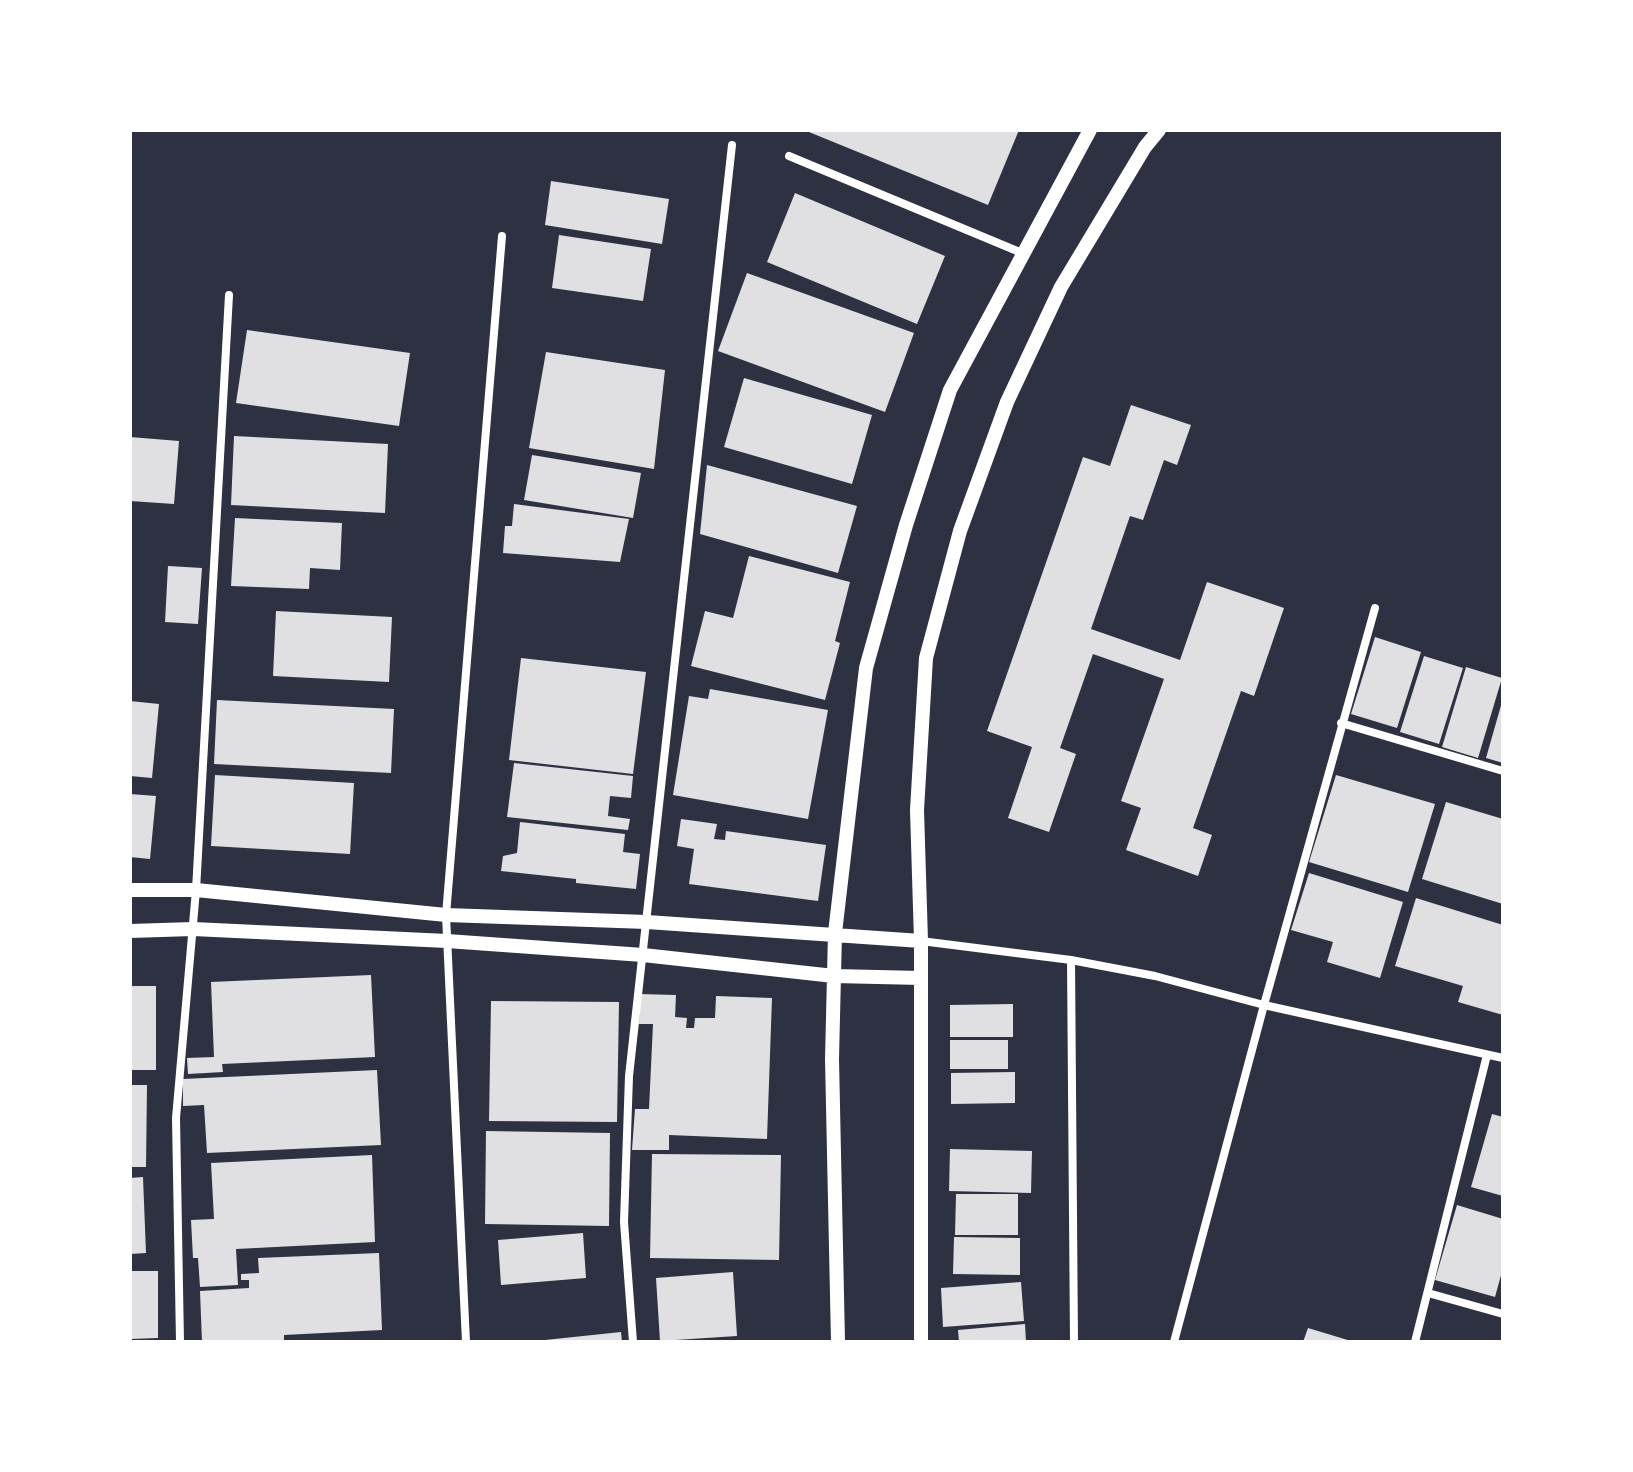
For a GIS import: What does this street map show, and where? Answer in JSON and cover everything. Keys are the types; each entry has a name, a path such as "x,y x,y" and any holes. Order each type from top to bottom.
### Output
{"street":[{"path":"838,1342 832,1059 835,933 864,683 906,525 950,390 1090,130"},
{"path":"921,1342 921,941 917,810 926,658 960,531 1007,402 1061,287 1145,147 1159,130"},
{"path":"633,1342 624,1222 629,1076 732,145"},
{"path":"789,156 1022,253"},
{"path":"466,1342 446,915 502,236"},
{"path":"180,1342 176,1118 196,890 229,295"},
{"path":"1174,1342 1341,723 1375,608"},
{"path":"1341,723 1503,771"},
{"path":"130,890 196,890 446,915 647,922 921,941 1071,960 1155,976 1264,1005 1503,1058"},
{"path":"130,931 193,929 447,941 643,955 834,976 921,978"},
{"path":"1071,960 1074,1342"},
{"path":"1415,1342 1487,1055"},
{"path":"1428,1293 1503,1314"}],"building":[{"path":"804,130 1019,130 988,205"},
{"path":"551,181 669,199 662,244 545,225"},
{"path":"795,193 945,256 917,324 767,262"},
{"path":"559,235 651,249 643,301 552,288"},
{"path":"747,273 914,333 885,412 718,351"},
{"path":"247,330 410,353 399,426 236,403"},
{"path":"546,352 665,370 654,469 529,448"},
{"path":"744,378 872,415 852,484 724,447"},
{"path":"1131,405 1191,425 1177,465 1164,460 1143,520 1130,516 1091,629 1180,660 1207,582 1284,608 1254,696 1241,691 1193,828 1212,835 1198,876 1126,850 1141,808 1121,801 1164,679 1093,654 1060,748 1076,754 1049,832 1008,818 1032,747 987,731 1083,457 1110,466"},
{"path":"234,436 388,444 385,513 231,505"},
{"path":"130,437 179,441 174,504 130,501"},
{"path":"532,455 641,473 633,518 524,500"},
{"path":"707,465 857,506 838,573 700,534"},
{"path":"514,504 629,519 620,562 503,553 505,526 512,526"},
{"path":"235,518 342,523 340,570 310,568 309,589 231,586"},
{"path":"749,556 850,582 835,641 840,643 825,700 691,666 705,611 733,618"},
{"path":"168,566 202,568 198,624 165,622"},
{"path":"276,611 392,617 389,682 273,676"},
{"path":"1375,637 1421,652 1397,728 1351,714"},
{"path":"1424,656 1463,668 1439,744 1400,732"},
{"path":"521,658 646,672 633,774 509,760"},
{"path":"1466,667 1502,678 1478,758 1442,747"},
{"path":"710,689 828,710 808,819 673,795 689,696 708,699"},
{"path":"217,700 394,709 391,773 214,764"},
{"path":"130,701 159,704 152,778 130,776"},
{"path":"1503,702 1503,763 1486,758"},
{"path":"514,763 633,776 631,798 610,796 608,816 630,819 628,830 507,817"},
{"path":"215,775 354,783 350,854 211,846"},
{"path":"1336,775 1435,804 1408,892 1309,862"},
{"path":"130,794 156,796 150,859 130,857"},
{"path":"1446,802 1503,819 1503,904 1422,879"},
{"path":"681,819 717,824 714,839 725,840 726,831 826,845 818,901 689,884 694,849 677,846"},
{"path":"520,822 625,834 623,852 640,854 636,889 501,871 503,856 517,853"},
{"path":"1309,873 1403,902 1380,978 1327,962 1333,942 1291,930"},
{"path":"1416,898 1503,925 1503,1015 1458,1002 1463,986 1395,966"},
{"path":"371,975 375,1057 222,1064 223,1072 188,1074 187,1058 214,1057 211,982"},
{"path":"130,986 156,986 156,1070 130,1070"},
{"path":"640,994 676,995 675,1017 687,1018 686,1028 694,1028 695,1018 715,1018 716,996 772,998 767,1139 669,1135 669,1150 632,1150 635,1109 649,1109 653,1024 639,1024"},
{"path":"491,1001 619,1002 617,1122 489,1121"},
{"path":"1013,1004 1013,1037 950,1037 950,1005"},
{"path":"950,1040 1008,1040 1008,1069 950,1069"},
{"path":"377,1070 381,1145 207,1153 204,1105 183,1106 183,1079"},
{"path":"1015,1072 1015,1103 951,1104 951,1073"},
{"path":"130,1085 147,1085 146,1167 130,1167"},
{"path":"1492,1114 1503,1117 1503,1196 1471,1187"},
{"path":"486,1131 610,1133 609,1226 485,1224"},
{"path":"950,1149 1032,1151 1031,1193 949,1191"},
{"path":"652,1154 781,1155 779,1260 650,1258"},
{"path":"372,1155 375,1242 236,1249 238,1285 200,1287 198,1258 193,1258 191,1220 214,1219 211,1163"},
{"path":"143,1177 146,1253 130,1254 130,1178"},
{"path":"956,1194 1018,1194 1018,1235 955,1235"},
{"path":"1457,1205 1503,1219 1503,1268 1495,1297 1435,1280"},
{"path":"583,1233 586,1278 501,1285 498,1240"},
{"path":"954,1237 1020,1238 1020,1275 953,1274"},
{"path":"379,1253 382,1330 284,1335 284,1342 202,1342 200,1291 249,1288 249,1280 241,1280 241,1274 259,1273 258,1258"},
{"path":"130,1271 158,1271 158,1338 130,1339"},
{"path":"733,1272 737,1336 660,1341 656,1278"},
{"path":"1021,1282 1024,1321 943,1327 941,1288"},
{"path":"1025,1324 1026,1342 959,1342 958,1330"},
{"path":"1308,1328 1351,1341 1351,1342 1303,1342"},
{"path":"621,1332 622,1342 545,1342 545,1340"}]}
